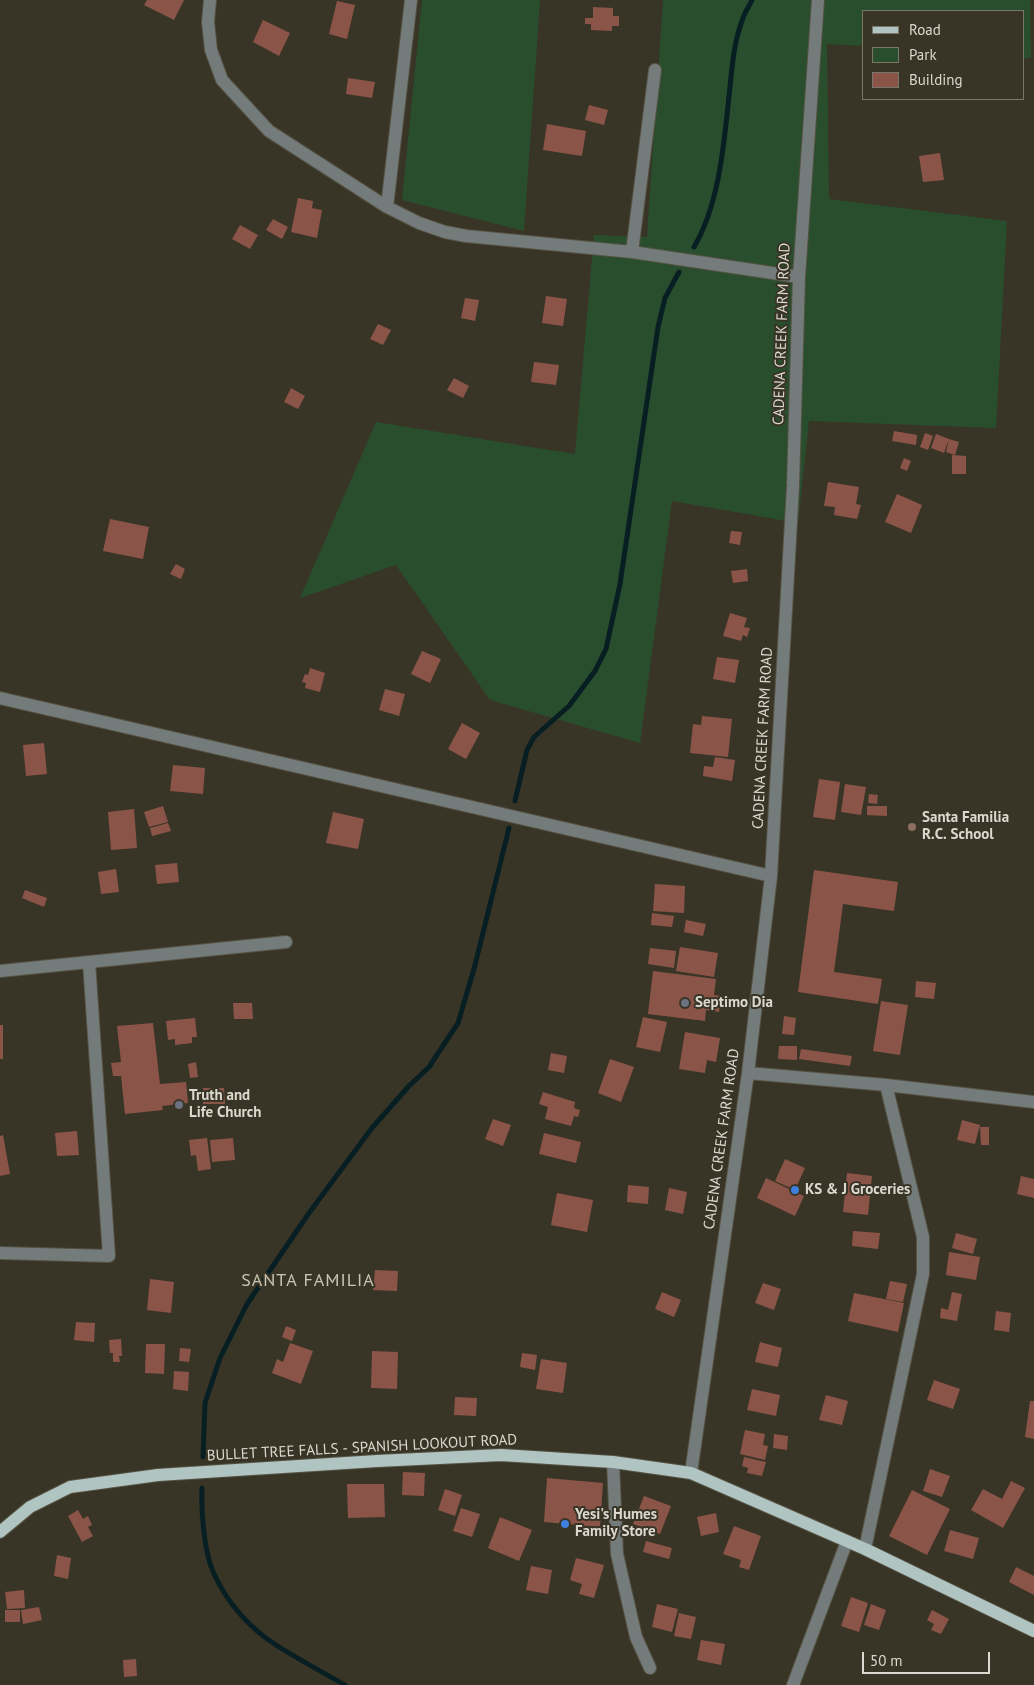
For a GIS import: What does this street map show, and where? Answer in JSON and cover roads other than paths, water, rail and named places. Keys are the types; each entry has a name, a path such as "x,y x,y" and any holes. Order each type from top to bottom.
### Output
{"main road":[{"name":"BULLET TREE FALLS - SPANISH LOOKOUT ROAD","path":"0,1532 30,1507 70,1487 158,1475 501,1455 613,1462 690,1473 865,1549 1034,1631"}],"street":[{"path":"210,0 208,22 211,50 222,80 269,131 386,207 419,223 452,233 632,252 799,277"},
{"path":"386,207 411,0"},
{"name":"CADENA CREEK FARM ROAD","path":"690,1473 748,1073 771,876 793,486 799,277 818,0"},
{"path":"632,252 655,70"},
{"path":"0,698 771,876"},
{"path":"0,971 286,942"},
{"path":"0,1254 109,1256 89,962"},
{"path":"748,1073 886,1085 1034,1102"},
{"path":"865,1549 923,1274 924,1258 923,1237 886,1085"},
{"path":"613,1462 617,1554 636,1638 650,1668"},
{"path":"792,1685 847,1541"}],"waterway":[{"path":"694,247 715,193 725,134 735,48 743,18 752,0"},
{"path":"515,801 527,750 534,737 569,706 595,671 606,649 620,584 658,327 665,298 679,272"},
{"path":"203,1457 205,1403 220,1358 247,1304 309,1213 372,1128 408,1087 429,1067 458,1023 474,969 509,828"},
{"path":"202,1488 203,1520 208,1555 214,1574 225,1595 240,1614 266,1638 345,1685"}],"place":[{"name":"Santa Familia R.C. School","path":"912,827"},
{"name":"Septimo Dia","path":"685,1003"},
{"name":"Truth and Life Church","path":"179,1105"},
{"name":"KS & J Groceries","path":"795,1190"},
{"name":"Yesi's Humes Family Store","path":"565,1524"}],"district":[{"name":"SANTA FAMILIA","path":"308,1281"}]}
